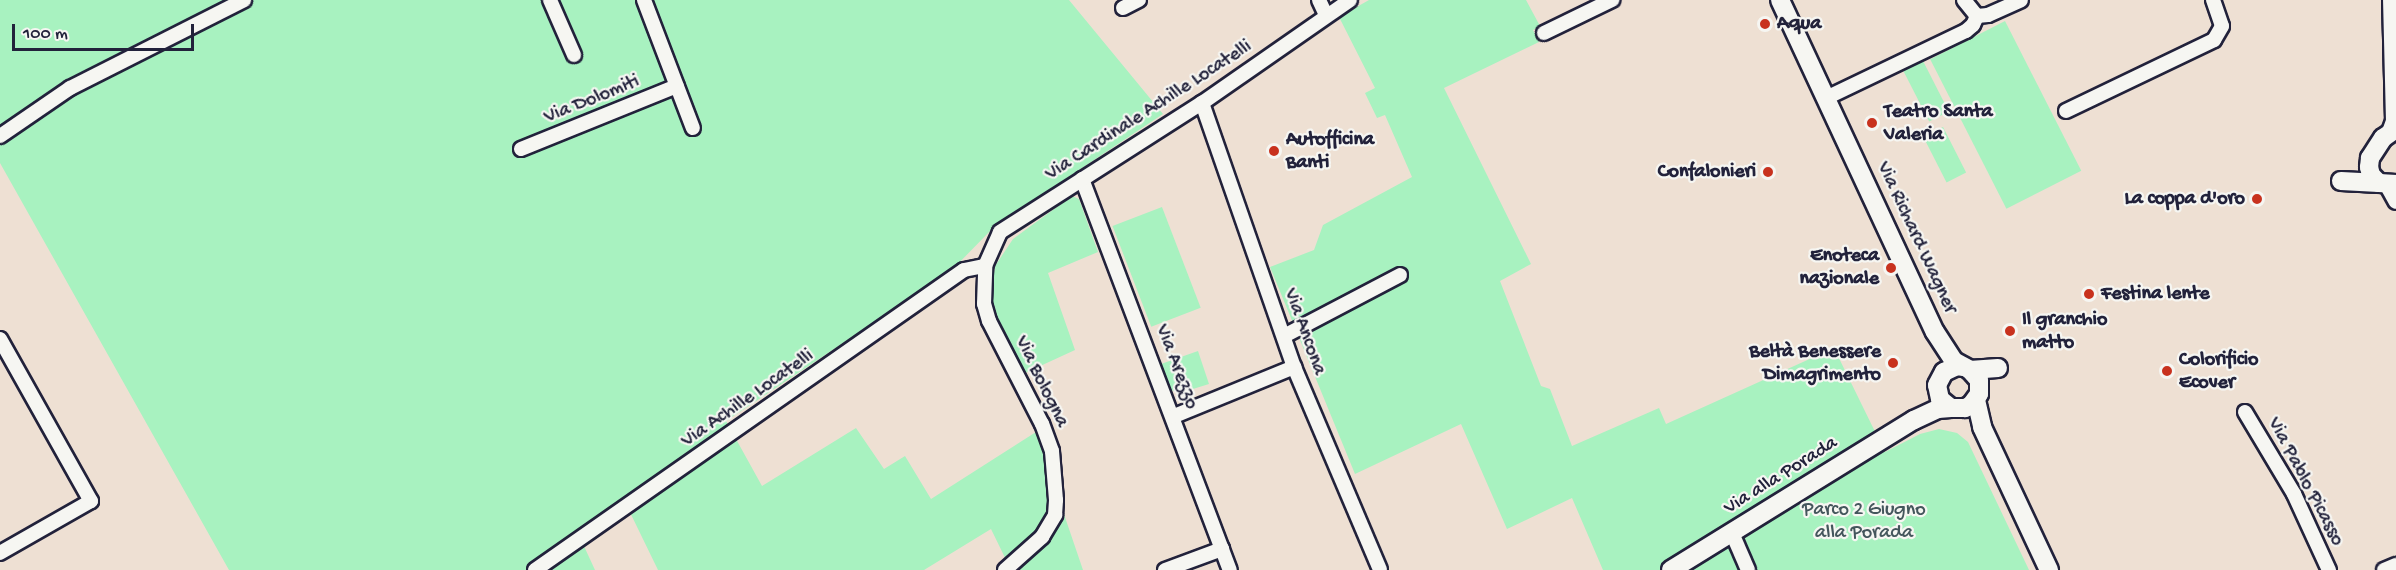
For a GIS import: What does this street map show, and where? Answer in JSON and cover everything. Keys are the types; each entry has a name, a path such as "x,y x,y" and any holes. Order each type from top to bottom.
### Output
{"street":[{"path":"0,135 70,88 244,0"},
{"path":"550,0 574,55"},
{"path":"644,0 693,128"},
{"path":"1123,8 1139,0"},
{"path":"1319,0 1326,15"},
{"name":"Via Cardinale Achille Locatelli","path":"985,266 1000,232 1202,104 1350,0"},
{"path":"1544,33 1612,0"},
{"name":"Via Richard Wagner","path":"1780,0 1935,332 1947,353 1967,368"},
{"path":"1964,0 1977,16"},
{"path":"1977,16 1988,15 2021,0"},
{"path":"2066,111 2214,40 2222,26 2213,0"},
{"path":"2388,184 2341,181 2370,158 2392,131 2395,107 2390,0"},
{"path":"1826,98 1966,31 1973,25 1977,16"},
{"name":"Via Dolomiti","path":"521,149 677,86"},
{"name":"Via Ancona","path":"1202,104 1294,367 1380,570"},
{"path":"2370,158 2368,166 2372,175 2388,184 2396,202"},
{"name":"Via Arezzo","path":"1082,179 1174,416 1230,570"},
{"name":"Via Achille Locatelli","path":"535,570 964,270 985,266"},
{"name":"Via Bologna","path":"985,266 983,295 989,321 1042,424 1052,451 1056,484 1055,515 1049,526 1042,537 1005,570"},
{"path":"1284,336 1400,275"},
{"name":"Via Richard Wagner","path":"1935,332 1941,357 1938,382"},
{"path":"0,339 91,501 0,553"},
{"path":"1174,416 1294,367"},
{"path":"1982,427 1972,417 1940,399 1938,382 1950,368 1967,368 1978,394 1982,427 2049,570"},
{"name":"Via alla Porada","path":"1914,420 1924,409 1938,382"},
{"path":"1955,409 1971,405 1978,394"},
{"name":"Via alla Porada","path":"1671,570 1914,420 1938,409 1955,409"},
{"name":"Via Pablo Picasso","path":"2246,412 2294,494 2329,570"},
{"path":"1732,532 1748,570"},
{"path":"1165,570 1222,549"},
{"path":"2384,570 2396,565"}],"green space":[{"path":"0,0 1069,0 1163,114 995,226 951,271 726,421 762,486 856,428 884,469 905,456 931,499 1036,432 1083,570 1011,570 991,529 924,570 658,570 623,498 577,531 595,570 229,570 0,163"},
{"name":"Parco 2 Giugno alla Porada","path":"1369,0 1526,0 1540,26 1533,30 1539,42 1444,88 1531,264 1500,281 1541,386 1550,389 1572,446 1659,408 1666,424 1834,348 1885,452 1920,434 1939,429 1957,433 1968,442 2029,570 1603,570 1572,498 1507,529 1461,424 1355,474 1270,267 1314,250 1323,225 1412,177 1385,115 1377,118 1365,93 1375,88 1339,17"},
{"path":"2005,21 2081,171 2006,209 1930,59"},
{"path":"1922,59 1949,112 1929,122 1902,69"},
{"path":"1943,127 1966,172 1947,182 1923,137"},
{"path":"1072,196 1079,199 1098,252 1048,273 1075,350 1025,373 1000,329 990,301 995,266 1013,239"},
{"path":"1162,207 1201,308 1151,327 1113,226"},
{"path":"1198,351 1209,384 1180,393 1171,390 1161,364"}],"place":[{"name":"Aqua","path":"1765,24"},
{"name":"Teatro Santa Valeria","path":"1872,123"},
{"name":"Autofficina Banti","path":"1274,151"},
{"name":"Confalonieri","path":"1768,172"},
{"name":"La coppa d'oro","path":"2257,199"},
{"name":"Enoteca nazionale","path":"1891,268"},
{"name":"Festina lente","path":"2089,294"},
{"name":"Il granchio matto","path":"2010,331"},
{"name":"Beltà Benessere Dimagrimento","path":"1893,363"},
{"name":"Colorificio Ecover","path":"2167,371"}]}
